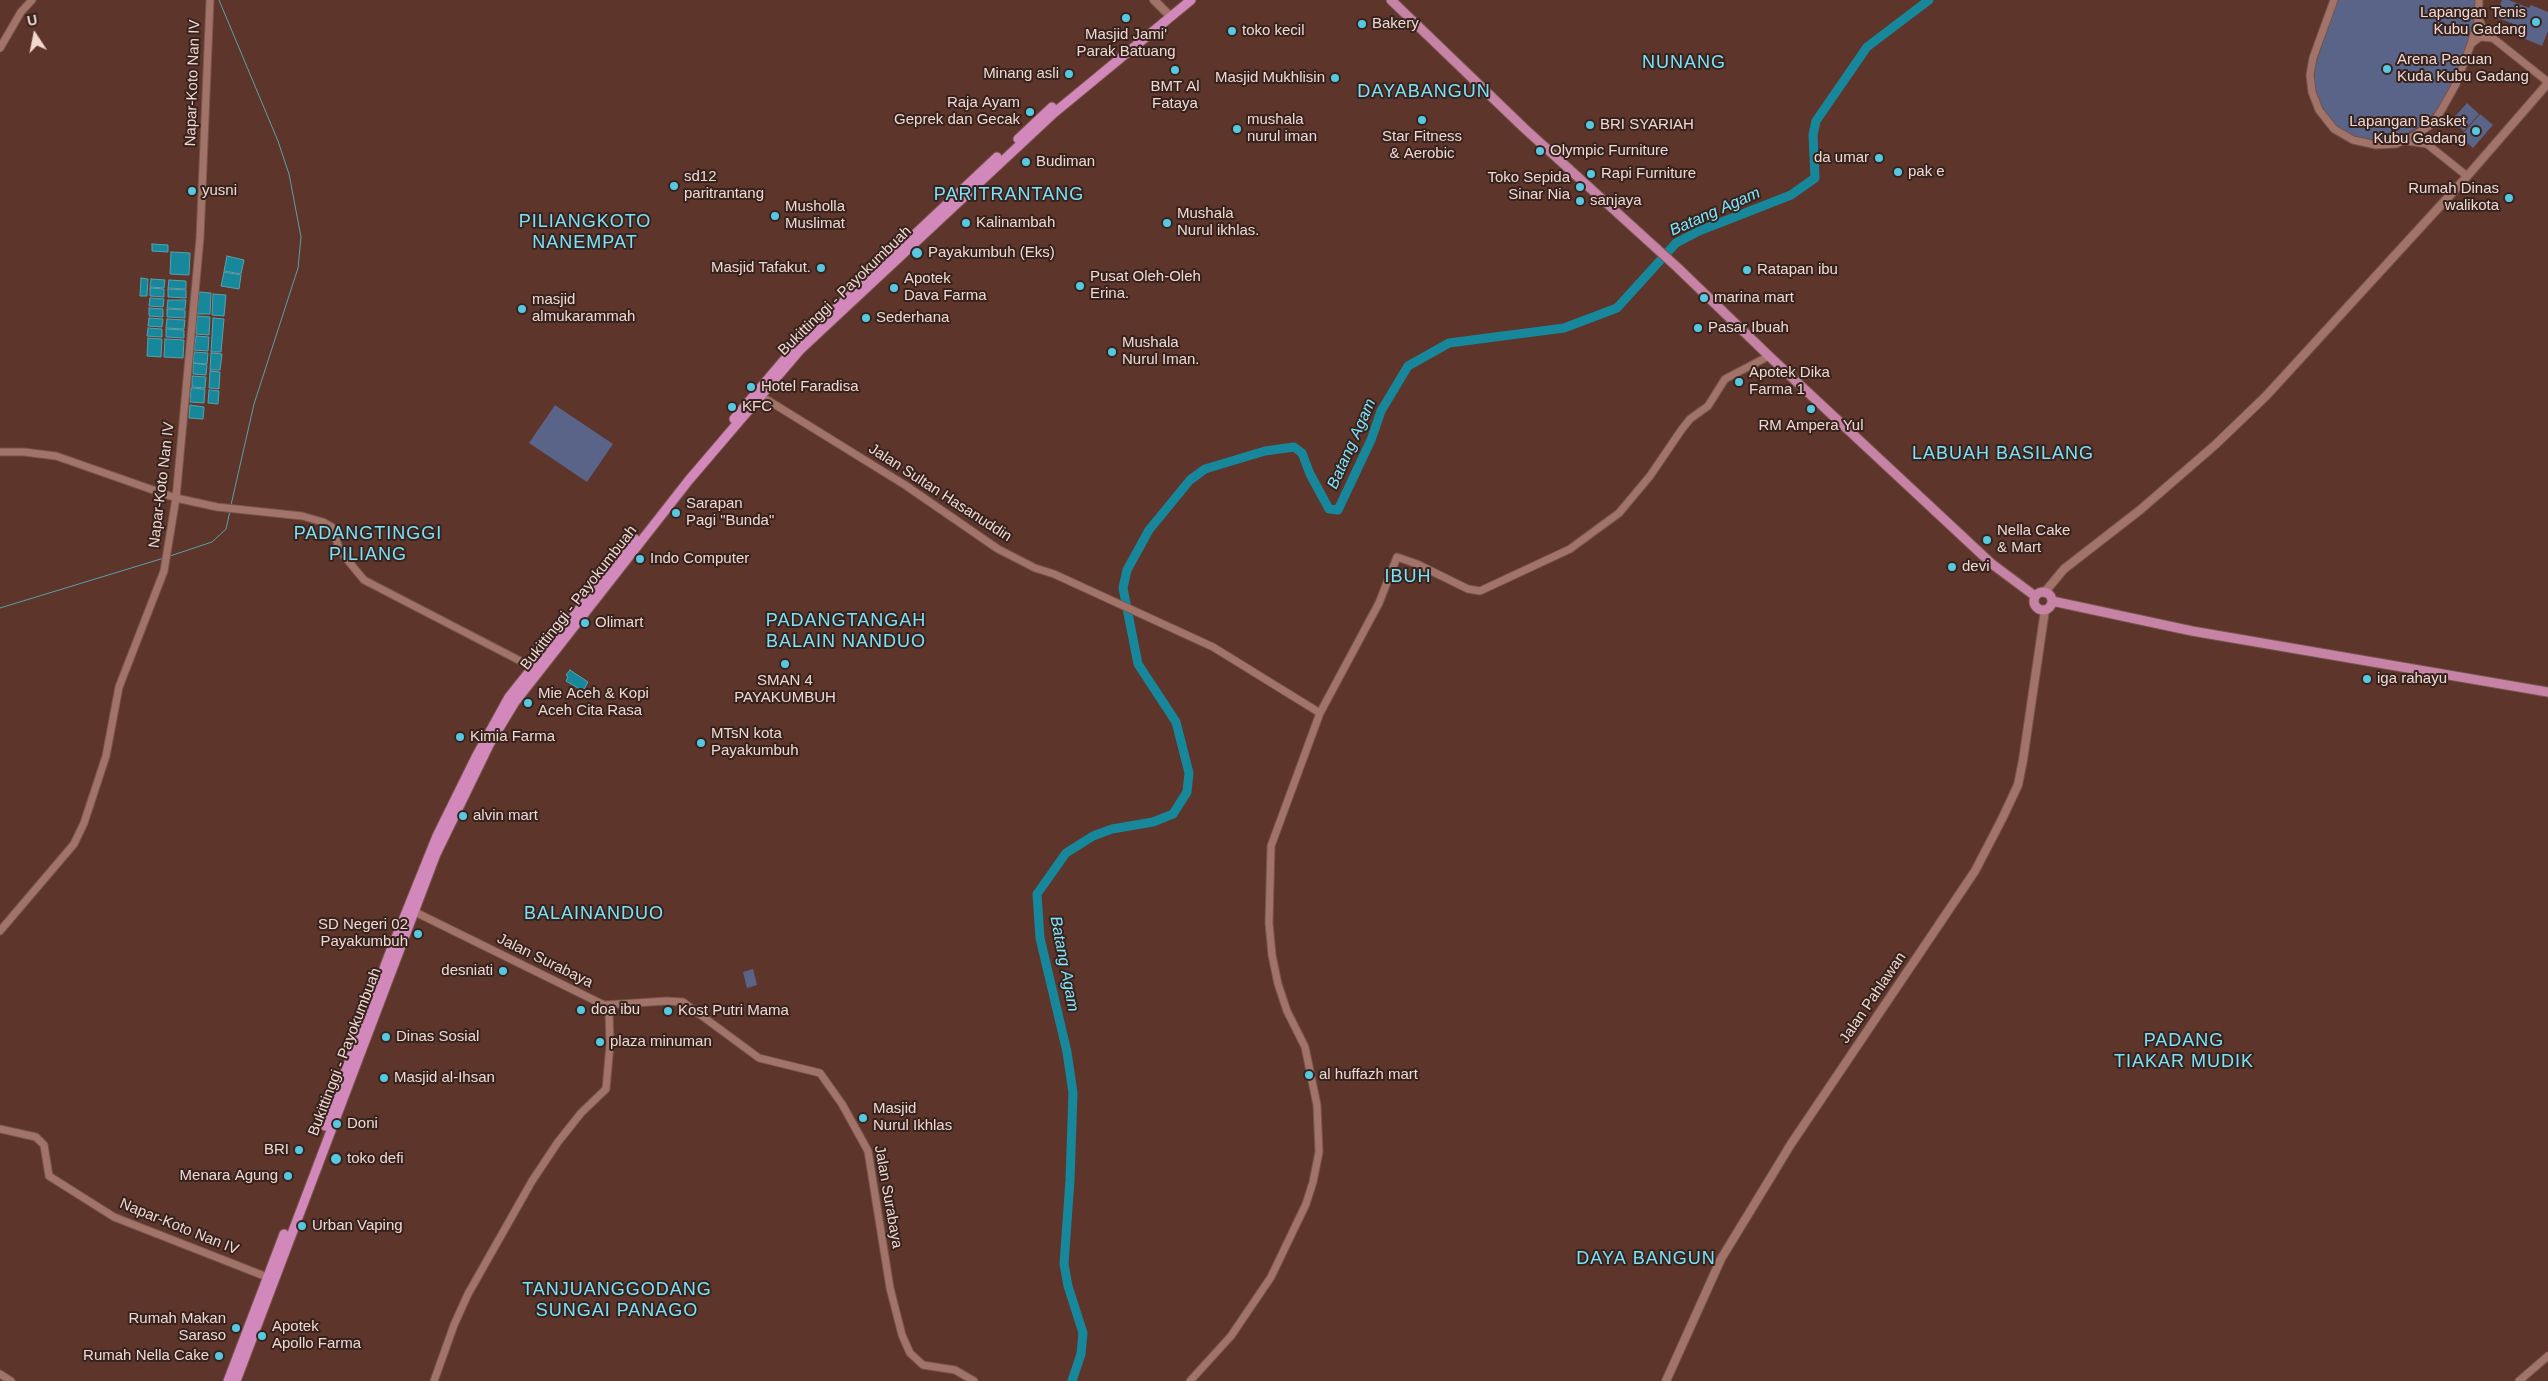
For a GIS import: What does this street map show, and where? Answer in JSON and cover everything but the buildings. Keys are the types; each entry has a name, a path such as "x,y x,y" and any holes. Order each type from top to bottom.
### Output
{"highway":[{"name":"Bukittinggi - Payokumbuah","path":"228,1381 235,1376 436,854 498,714 532,667 796,346 944,210 1182,0"},
{"name":"Bukittinggi - Payokumbuah","path":"1168,14 1191,0"},
{"name":"Bukittinggi - Payokumbuah","path":"244,1351 267,1277 392,947 437,836 470,775 515,702 654,520 800,350 944,210"}],"main road":[{"path":"1154,0 1168,14"},
{"path":"1391,0 1524,128 1654,245 1769,356 1992,564 2039,594 2052,601 2192,631 2548,692"},
{"path":"2052,601 2045,610 2041,610 2034,605 2039,594 2064,569 2140,510 2216,446 2260,402 2468,176 2548,82"},
{"name":"Jalan Pahlawan","path":"1666,1381 1730,1244 1791,1144 1975,871 2002,819 2018,785 2045,610"}],"street":[{"path":"0,48 22,12 32,0"},
{"name":"Napar-Koto Nan IV","path":"0,931 74,844 84,822 106,756 119,687 164,570 176,498 200,238 210,0"},
{"path":"2334,0 2310,70 2312,92 2319,110 2334,129 2353,140 2376,145 2418,141 2430,146 2468,176"},
{"path":"2479,0 2482,28 2548,82"},
{"path":"2430,146 2427,135 2456,84 2471,44 2479,12"},
{"path":"2471,44 2480,37 2493,38"},
{"path":"2404,141 2432,124"},
{"path":"1190,1381 1231,1336 1267,1284 1290,1240 1313,1182 1319,1142 1314,1082 1306,1047 1287,1010 1278,984 1269,923 1271,846 1320,712 1379,603 1397,557 1417,564 1468,589 1480,591 1570,549 1619,514 1650,476 1682,429 1708,406 1725,379 1769,356"},
{"name":"Jalan Sultan Hasanuddin","path":"762,396 906,485 998,549 1035,568 1054,574 1111,599 1213,647 1320,712"},
{"path":"0,452 24,452 56,456 176,498 229,509 302,516 323,522 332,527 340,551 364,580 532,667"},
{"name":"Jalan Surabaya","path":"414,911 604,1005 667,1001 683,1002 760,1058 820,1072 842,1104 868,1151 890,1288 902,1335 910,1353 923,1365 955,1370 974,1381"},
{"path":"434,1381 454,1325 505,1226 558,1142 581,1114 606,1089 610,1045 609,1012 604,1005"},
{"path":"609,1012 614,1005"},
{"name":"Napar-Koto Nan IV","path":"0,1129 36,1137 44,1145 49,1176 114,1217 267,1277"},
{"path":"2519,1381 2548,1356"},
{"path":"0,1374 11,1381"}],"shaded area":[{"name":"Arena Pacuan Kuda Kubu Gadang","path":"2337,0 2477,0 2476,18 2469,42 2443,103 2425,123 2402,137 2381,141 2353,136 2336,127 2320,104 2314,86 2315,66"},
{"path":"2502,0 2509,0 2529,8 2531,5 2548,12 2548,31 2542,46 2518,36 2522,27 2495,17"},
{"name":"Lapangan Basket Kubu Gadang","path":"2467,103 2479,114 2464,131 2451,121"},
{"name":"Lapangan Basket Kubu Gadang","path":"2480,114 2493,125 2473,148 2460,137"},
{"path":"152,244 168,245 168,252 152,251"},
{"path":"171,252 190,253 189,275 170,274"},
{"path":"227,256 244,260 241,274 224,271"},
{"path":"224,272 241,275 239,289 221,286"},
{"path":"141,278 148,279 147,296 140,296"},
{"path":"151,279 165,280 164,288 150,287"},
{"path":"169,280 186,281 186,289 168,288"},
{"path":"150,288 164,289 164,297 150,296"},
{"path":"168,289 186,290 186,298 168,297"},
{"path":"199,292 211,293 210,314 197,314"},
{"path":"213,294 226,295 224,316 212,315"},
{"path":"150,298 164,299 163,307 149,306"},
{"path":"168,300 186,300 185,309 167,308"},
{"path":"149,308 163,309 163,317 149,316"},
{"path":"167,309 185,310 185,318 167,317"},
{"path":"197,316 210,317 209,335 196,334"},
{"path":"149,318 163,319 162,327 148,326"},
{"path":"213,318 224,319 221,352 211,352"},
{"path":"167,319 185,320 184,329 166,328"},
{"path":"148,328 162,329 162,337 147,336"},
{"path":"166,329 184,330 184,338 166,337"},
{"path":"196,336 209,337 208,351 194,350"},
{"path":"148,338 162,339 161,357 147,356"},
{"path":"165,339 184,340 183,358 164,357"},
{"path":"194,352 208,353 207,364 193,363"},
{"path":"211,353 222,354 220,370 210,370"},
{"path":"193,363 207,365 206,375 193,374"},
{"path":"210,371 220,372 219,389 209,388"},
{"path":"192,376 206,377 205,388 192,387"},
{"path":"191,388 205,389 204,403 190,402"},
{"path":"209,390 219,391 218,404 208,403"},
{"path":"190,405 204,407 203,419 189,418"},
{"path":"555,405 613,444 587,482 529,443"},
{"path":"570,670 588,682 583,691 566,681 568,677 566,675"},
{"path":"753,969 757,985 747,988 743,972"}],"waterway":[{"path":"219,0 278,141 289,174 301,237 298,268 254,404 231,505"},
{"name":"Batang Agam","path":"1072,1381 1081,1354 1083,1333 1068,1286 1064,1264 1070,1180 1073,1093 1067,1052 1040,938 1037,894 1066,853 1093,836 1112,829 1153,822 1173,814 1187,792 1189,773 1176,722 1138,664 1123,588 1127,570 1149,530 1190,480 1205,469 1265,451 1294,447 1302,453 1310,474 1329,509 1338,510 1371,440 1381,411 1408,366 1449,343 1564,328 1617,308 1676,243 1699,231 1791,195 1815,178 1813,135 1816,121 1867,47 1929,0"},
{"path":"170,556 212,542 226,529 230,511"},
{"path":"0,608 164,558"}],"place":[{"name":"Masjid Jami' Parak Batuang","path":"1126,18"},
{"name":"Lapangan Tenis Kubu Gadang","path":"2536,22"},
{"name":"Bakery","path":"1362,24"},
{"name":"toko kecil","path":"1232,31"},
{"name":"Arena Pacuan Kuda Kubu Gadang","path":"2387,69"},
{"name":"BMT Al Fataya","path":"1175,70"},
{"name":"Minang asli","path":"1069,74"},
{"name":"Masjid Mukhlisin","path":"1335,78"},
{"name":"Raja Ayam Geprek dan Gecak","path":"1030,112"},
{"name":"Star Fitness & Aerobic","path":"1422,120"},
{"name":"BRI SYARIAH","path":"1590,125"},
{"name":"mushala nurul iman","path":"1237,129"},
{"name":"Lapangan Basket Kubu Gadang","path":"2476,131"},
{"name":"Olympic Furniture","path":"1540,151"},
{"name":"da umar","path":"1879,158"},
{"name":"Budiman","path":"1026,162"},
{"name":"pak e","path":"1898,172"},
{"name":"Rapi Furniture","path":"1591,174"},
{"name":"sd12 paritrantang","path":"674,186"},
{"name":"Toko Sepida Sinar Nia","path":"1580,187"},
{"name":"yusni","path":"192,191"},
{"name":"Rumah Dinas walikota","path":"2509,198"},
{"name":"sanjaya","path":"1580,201"},
{"name":"Musholla Muslimat","path":"775,216"},
{"name":"Kalinambah","path":"966,223"},
{"name":"Mushala Nurul ikhlas.","path":"1167,223"},
{"name":"Payakumbuh (Eks)","path":"917,253"},
{"name":"Masjid Tafakut.","path":"821,268"},
{"name":"Ratapan ibu","path":"1747,270"},
{"name":"Pusat Oleh-Oleh Erina.","path":"1080,286"},
{"name":"Apotek Dava Farma","path":"894,288"},
{"name":"marina mart","path":"1704,298"},
{"name":"masjid almukarammah","path":"522,309"},
{"name":"Sederhana","path":"866,318"},
{"name":"Pasar Ibuah","path":"1698,328"},
{"name":"Mushala Nurul Iman.","path":"1112,352"},
{"name":"Apotek Dika Farma 1","path":"1739,382"},
{"name":"Hotel Faradisa","path":"751,387"},
{"name":"KFC","path":"732,407"},
{"name":"RM Ampera Yul","path":"1811,409"},
{"name":"Sarapan Pagi \"Bunda\"","path":"676,513"},
{"name":"Nella Cake & Mart","path":"1987,540"},
{"name":"Indo Computer","path":"640,559"},
{"name":"devi","path":"1952,567"},
{"name":"Olimart","path":"585,623"},
{"name":"SMAN 4 PAYAKUMBUH","path":"785,664"},
{"name":"iga rahayu","path":"2367,679"},
{"name":"Mie Aceh & Kopi Aceh Cita Rasa","path":"528,703"},
{"name":"Kimia Farma","path":"460,737"},
{"name":"MTsN kota Payakumbuh","path":"701,743"},
{"name":"alvin mart","path":"463,816"},
{"name":"SD Negeri 02 Payakumbuh","path":"418,934"},
{"name":"desniati","path":"503,971"},
{"name":"doa ibu","path":"581,1010"},
{"name":"Kost Putri Mama","path":"668,1011"},
{"name":"Dinas Sosial","path":"386,1037"},
{"name":"plaza minuman","path":"600,1042"},
{"name":"al huffazh mart","path":"1309,1075"},
{"name":"Masjid al-Ihsan","path":"384,1078"},
{"name":"Masjid Nurul Ikhlas","path":"863,1118"},
{"name":"Doni","path":"337,1124"},
{"name":"BRI","path":"299,1150"},
{"name":"toko defi","path":"336,1159"},
{"name":"Menara Agung","path":"288,1176"},
{"name":"Urban Vaping","path":"302,1226"},
{"name":"Rumah Makan Saraso","path":"236,1328"},
{"name":"Apotek Apollo Farma","path":"262,1336"},
{"name":"Rumah Nella Cake","path":"219,1356"}],"district":[{"name":"NUNANG","path":"1684,63"},
{"name":"DAYABANGUN","path":"1424,92"},
{"name":"PARITRANTANG","path":"1009,195"},
{"name":"PILIANGKOTO NANEMPAT","path":"585,232"},
{"name":"LABUAH BASILANG","path":"2003,454"},
{"name":"PADANGTINGGI PILIANG","path":"368,544"},
{"name":"IBUH","path":"1408,577"},
{"name":"PADANGTANGAH BALAIN NANDUO","path":"846,631"},
{"name":"BALAINANDUO","path":"594,914"},
{"name":"PADANG TIAKAR MUDIK","path":"2184,1051"},
{"name":"DAYA BANGUN","path":"1646,1259"},
{"name":"TANJUANGGODANG SUNGAI PANAGO","path":"617,1300"}]}
